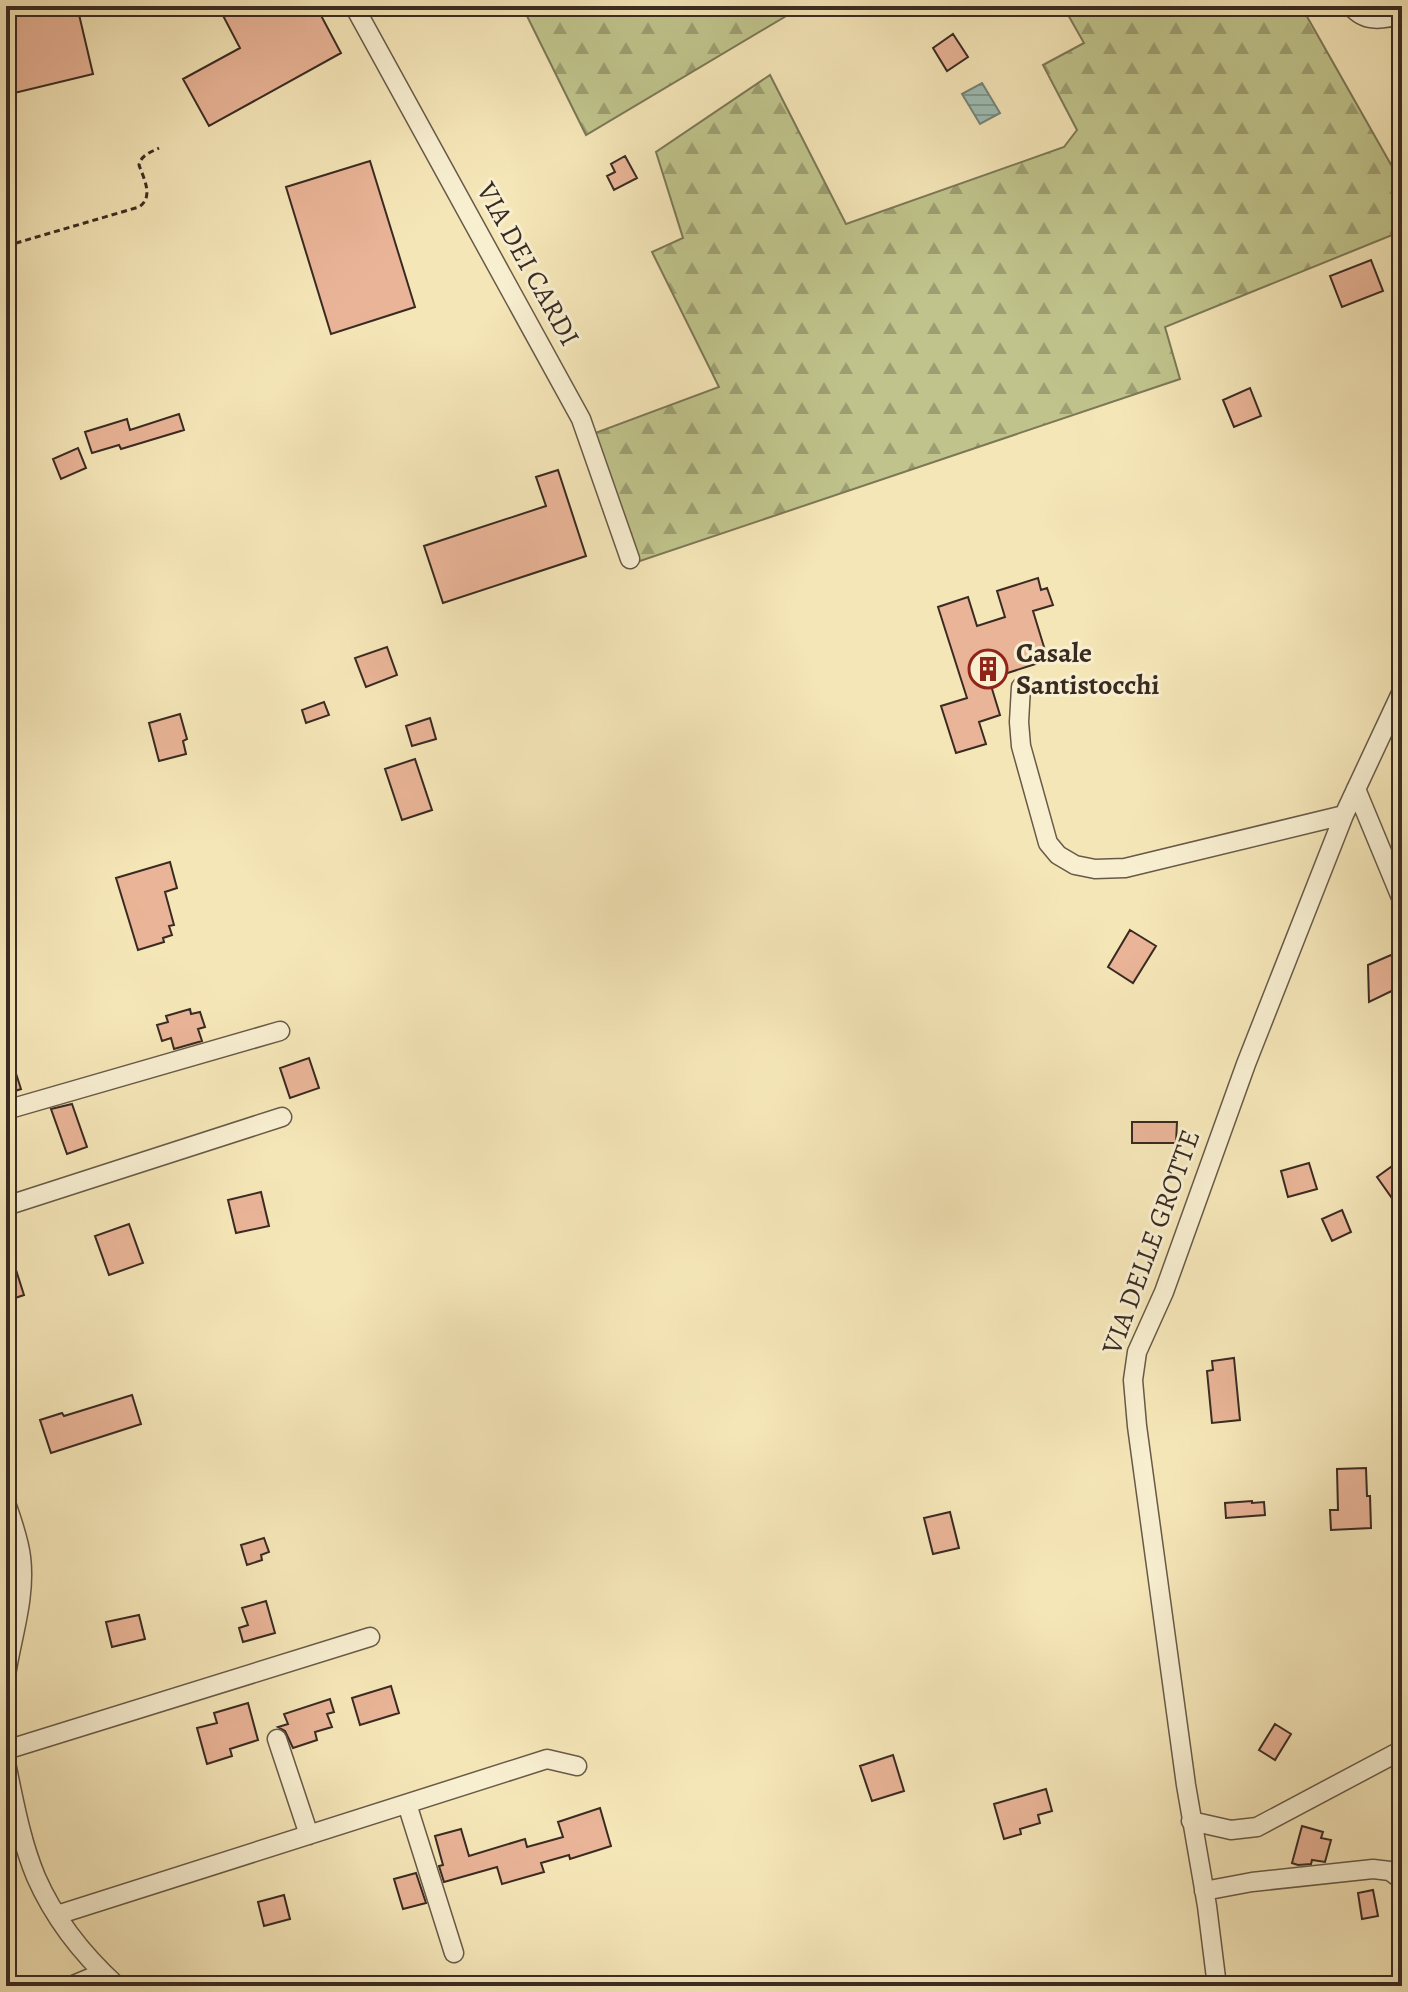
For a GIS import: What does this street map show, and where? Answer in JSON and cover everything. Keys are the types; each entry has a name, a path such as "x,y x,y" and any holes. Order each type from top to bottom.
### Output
{"street":[{"name":"VIA DEI CARDI","path":"354,6 581,419 630,559"},
{"path":"1351,6 1369,18 1398,15"},
{"path":"1021,687 1021,746 1048,843 1058,855 1075,865 1110,869 1143,865 1344,815"},
{"name":"VIA DELLE GROTTE","path":"1217,1986 1191,1821 1134,1398 1134,1366 1137,1352 1164,1292 1254,1041 1344,815 1402,691"},
{"path":"1356,789 1402,900"},
{"path":"6,1110 280,1031"},
{"path":"6,1206 282,1117"},
{"path":"6,1675 22,1580 20,1554 7,1513"},
{"path":"6,1750 370,1637"},
{"path":"277,1739 309,1835"},
{"path":"1191,1821 1231,1830 1257,1827 1402,1750"},
{"path":"57,1915 547,1759 577,1766"},
{"path":"6,1763 30,1861 45,1896 73,1938 117,1986"},
{"path":"407,1804 454,1953"},
{"path":"1204,1891 1252,1882 1373,1869 1390,1871 1402,1880"},
{"path":"71,1986 102,1973"}],"path":[{"path":"6,246 139,207 148,195 140,160 159,148"}],"green space":[{"path":"522,6 803,6 586,135"},
{"path":"1063,6 1301,6 1402,184 1402,231 1165,327 1180,379 637,562 595,433 719,387 652,252 683,238 656,152 770,75 846,224 1064,147 1077,130 1043,65 1084,43"}],"water":[{"path":"982,83 1000,113 980,124 962,94"}],"building":[{"path":"6,6 77,6 93,74 6,95"},
{"path":"218,6 316,6 341,53 209,126 183,79 240,48"},
{"path":"953,34 968,57 947,71 933,48"},
{"path":"625,156 637,178 614,190 607,176 615,172 611,164"},
{"path":"370,161 415,307 331,334 286,187"},
{"path":"1371,260 1383,291 1342,307 1330,276"},
{"path":"1250,388 1261,416 1234,427 1223,400"},
{"path":"179,414 184,430 121,449 119,445 92,453 85,432 127,419 130,430"},
{"path":"78,448 86,468 61,479 53,459"},
{"path":"558,470 586,556 443,603 424,546 546,506 536,477"},
{"name":"Casale Santistocchi","path":"1038,578 1041,590 1047,588 1053,605 1033,611 1048,660 989,679 1000,715 979,722 986,744 956,753 941,706 967,698 938,607 968,597 977,626 1005,617 997,591"},
{"path":"387,647 397,675 366,687 355,658"},
{"path":"324,702 329,715 306,723 302,710"},
{"path":"180,714 187,739 183,741 186,754 159,761 149,723"},
{"path":"430,718 436,739 412,746 406,726"},
{"path":"415,759 432,810 402,820 385,769"},
{"path":"170,862 177,888 165,892 174,925 169,926 172,935 163,938 164,942 138,950 116,878"},
{"path":"1130,930 1156,946 1133,983 1108,967"},
{"path":"1391,955 1402,967 1402,986 1369,1002 1368,965"},
{"path":"190,1009 191,1014 200,1012 205,1027 198,1029 202,1041 174,1049 171,1038 162,1041 157,1025 168,1022 166,1016"},
{"path":"6,1052 9,1052 21,1089 6,1094"},
{"path":"309,1058 319,1088 290,1098 280,1068"},
{"path":"72,1104 87,1147 67,1154 51,1109"},
{"path":"1132,1122 1177,1122 1176,1143 1132,1143"},
{"path":"1402,1159 1402,1195 1394,1201 1377,1177"},
{"path":"1309,1163 1317,1189 1288,1197 1281,1171"},
{"path":"261,1192 269,1226 236,1233 228,1200"},
{"path":"1342,1210 1351,1232 1332,1241 1322,1219"},
{"path":"129,1224 143,1263 109,1275 95,1236"},
{"path":"9,1248 24,1295 6,1301 6,1249"},
{"path":"1234,1358 1240,1420 1212,1423 1207,1371 1213,1370 1212,1361"},
{"path":"132,1395 141,1424 51,1453 40,1420 62,1413 64,1416"},
{"path":"1366,1468 1371,1528 1331,1530 1330,1510 1338,1510 1337,1469"},
{"path":"1264,1502 1265,1515 1226,1518 1225,1503"},
{"path":"950,1512 959,1548 933,1554 924,1518"},
{"path":"264,1538 269,1552 261,1555 262,1560 247,1565 241,1545"},
{"path":"266,1601 275,1633 243,1642 239,1628 248,1625 242,1608"},
{"path":"139,1615 145,1639 112,1647 106,1622"},
{"path":"391,1686 399,1713 360,1725 352,1698"},
{"path":"330,1699 334,1712 327,1714 332,1727 315,1732 317,1740 293,1748 285,1731 278,1727 288,1724 284,1714"},
{"path":"248,1703 258,1740 230,1749 232,1756 207,1764 197,1728 217,1723 214,1713"},
{"path":"1275,1724 1291,1734 1275,1760 1259,1750"},
{"path":"893,1755 904,1791 872,1801 860,1766"},
{"path":"1046,1789 1052,1811 1038,1815 1040,1823 1020,1829 1021,1834 1004,1839 994,1804"},
{"path":"600,1808 611,1846 570,1859 569,1855 541,1863 544,1872 502,1884 497,1867 444,1882 435,1836 461,1829 469,1856 525,1839 527,1847 563,1837 558,1822"},
{"path":"1302,1826 1323,1832 1321,1838 1331,1840 1325,1862 1292,1863"},
{"path":"416,1873 426,1903 403,1909 394,1879"},
{"path":"1373,1890 1378,1916 1362,1919 1358,1893"},
{"path":"284,1895 290,1919 264,1926 258,1902"}],"place":[{"name":"Casale Santistocchi","path":"988,669"}]}
